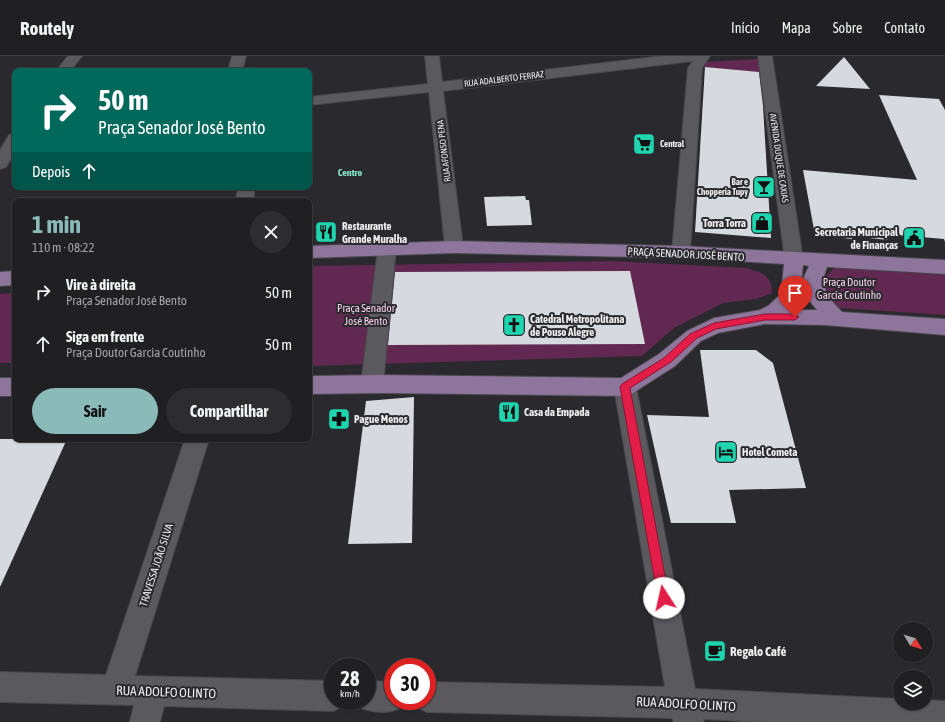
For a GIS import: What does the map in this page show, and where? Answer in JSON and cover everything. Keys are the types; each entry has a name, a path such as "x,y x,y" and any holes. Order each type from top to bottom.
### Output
{"main road":[{"name":"PRAÇA SENADOR JOSÉ BENTO","path":"312,252 454,247 681,252 794,260"},
{"path":"765,317 780,309 790,297 793,283 794,260 945,267"},
{"path":"820,261 813,279 818,299 836,318"},
{"path":"0,279 12,278"},
{"path":"312,385 372,384 625,387 668,360 694,336 714,326 765,317 836,318 945,326"},
{"path":"0,387 12,387"}],"street":[{"path":"65,68 75,56"},
{"path":"236,68 239,56"},
{"name":"RUA AFONSO PENA","path":"432,56 454,247"},
{"name":"RUA ADALBERTO FERRAZ","path":"312,101 436,88 633,60 698,56"},
{"path":"681,252 695,68 703,56"},
{"name":"AVENIDA DUQUE DE CAXIAS","path":"765,56 794,260"},
{"path":"0,129 12,128"},
{"path":"0,164 12,143"},
{"path":"372,384 387,249"},
{"path":"625,387 686,713"},
{"name":"TRAVESSA JOÃO SILVA","path":"116,690 196,442"},
{"name":"RUA ADOLFO OLINTO","path":"0,687 324,696"},
{"path":"145,722 152,692"},
{"name":"RUA ADOLFO OLINTO","path":"436,699 686,713 945,716"}],"green space":[{"path":"758,59 761,73 704,67 704,62"},
{"name":"Praça Senador José Bento","path":"613,261 747,268 762,273 768,278 772,287 772,293 756,299 723,303 674,328 642,356 312,366 312,266"},
{"name":"Praça Doutor Garcia Coutinho","path":"835,267 945,275 945,315 840,308 822,294 823,279"},
{"path":"12,293 12,363 0,363 0,294"}],"building":[{"path":"844,57 870,89 816,86"},
{"path":"705,67 759,72 763,106 771,238 695,232"},
{"path":"879,95 939,99 945,110 945,242 944,239 886,234 888,240 851,236 852,239 815,235 803,170 917,180"},
{"path":"525,196 526,200 529,200 532,225 487,226 484,197"},
{"name":"Catedral Metropolitana de Pouso Alegre","path":"630,271 645,344 388,345 395,272"},
{"name":"Hotel Cometa","path":"700,350 756,350 773,363 806,488 729,490 736,523 671,523 647,415 709,417"},
{"path":"414,397 412,543 348,544 366,401"},
{"path":"0,439 12,439 12,442 66,442 0,587"}],"place":[{"name":"Central","path":"644,144"},
{"name":"Bar e Chopperia Tupy","path":"764,187"},
{"name":"Torra Torra","path":"762,223"},
{"name":"Restaurante Grande Muralha","path":"326,232"},
{"name":"Secretaria Municipal de Finanças","path":"914,238"},
{"name":"Catedral Metropolitana de Pouso Alegre","path":"514,325"},
{"name":"Casa da Empada","path":"509,412"},
{"name":"Pague Menos","path":"339,419"},
{"name":"Hotel Cometa","path":"726,452"},
{"name":"Regalo Café","path":"715,651"}],"district":[{"name":"Centro","path":"350,172"}],"route":[{"path":"664,598 625,387 668,360 694,336 714,326 765,317 795,317"}]}
